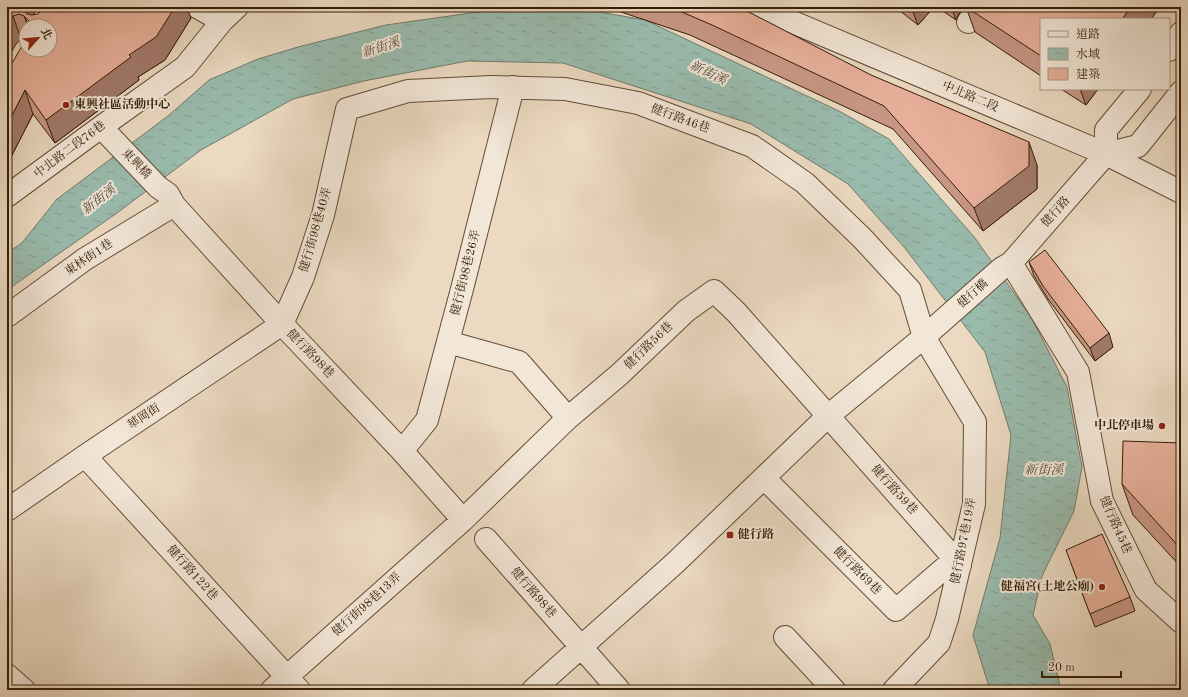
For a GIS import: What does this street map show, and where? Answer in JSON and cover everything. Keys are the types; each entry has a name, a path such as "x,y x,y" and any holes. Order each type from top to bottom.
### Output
{"street":[{"path":"196,7 230,14"},
{"name":"中北路二段","path":"757,7 1106,154 1181,192"},
{"name":"中北路二段76巷","path":"7,196 107,134 185,67 230,14"},
{"path":"1170,49 1181,33"},
{"name":"健行路46巷","path":"347,109 408,91 491,87 565,89 638,103 752,146 805,183 862,238 910,290 924,337"},
{"name":"健行街98巷26弄","path":"402,451 427,420 513,88"},
{"path":"1139,90 1106,130 1106,154 1138,146 1181,92"},
{"name":"健行街98巷40弄","path":"282,324 302,277 323,215 347,109"},
{"name":"東興橋","path":"107,134 158,187"},
{"name":"健行路","path":"1006,265 1106,154"},
{"name":"健行路98巷","path":"158,187 168,194 174,205 282,324 402,451 463,520"},
{"name":"東林街1巷","path":"7,316 85,259 174,205"},
{"name":"健行橋","path":"924,337 1006,265"},
{"name":"健行路45巷","path":"1006,265 1078,372 1102,501 1146,590 1181,622"},
{"name":"健行路56巷","path":"463,520 568,418 620,374 686,311 714,291 736,312 828,416"},
{"name":"華岡街","path":"7,510 282,324"},
{"path":"533,690 675,563 828,416 924,337"},
{"name":"健行路97巷19弄","path":"894,690 939,644 947,619 957,562 974,504 975,422 924,337"},
{"path":"448,342 519,362 568,418"},
{"name":"健行路59巷","path":"828,416 957,562"},
{"name":"健行路122巷","path":"85,456 286,686"},
{"name":"健行路69巷","path":"764,478 896,610 957,562"},
{"name":"健行街98巷13弄","path":"286,686 463,520"},
{"name":"健行路98巷","path":"486,539 619,690"},
{"path":"785,637 834,690"},
{"path":"7,675 24,690"}],"water":[{"name":"新街溪","path":"531,7 571,7 645,20 839,111 889,139 975,238 1031,317 1067,387 1082,467 1074,511 1042,576 1033,615 1050,644 1061,690 990,690 973,635 1000,538 1011,435 985,352 904,247 848,184 751,124 563,63 467,61 364,81 293,99 201,150 117,213 7,290 7,253 22,243 57,199 168,116 209,80 258,59 298,47 386,25 492,10"}],"building":[{"path":"7,7 21,7 27,14 32,15 38,14 45,7 175,7 156,37 129,55 131,57 46,120 25,90 7,125 7,69 18,53 18,58 58,58 58,18 26,18 19,14 13,16 7,22"},
{"path":"668,7 738,7 745,10 871,75 1029,142 1029,166 974,208 884,106 712,25"},
{"path":"966,7 1131,7 1123,18 1040,18 1040,55"},
{"path":"1045,250 1109,333 1090,348 1043,286 1029,262"},
{"path":"1123,441 1181,443 1181,549 1122,484"},
{"name":"健福宮(土地公廟)","path":"1102,534 1130,597 1090,614 1066,550"}],"place":[{"name":"東興社區活動中心","path":"66,105"},
{"name":"中北停車場","path":"1162,426"},
{"name":"健行路","path":"730,535"},
{"name":"健福宮(土地公廟)","path":"1102,587"}]}
